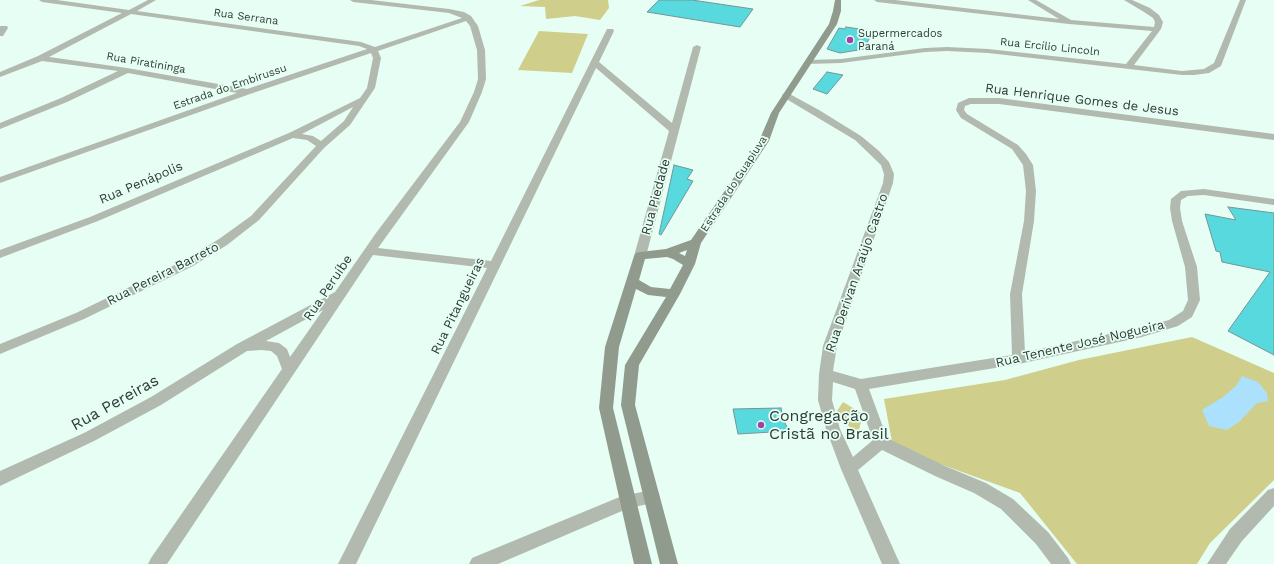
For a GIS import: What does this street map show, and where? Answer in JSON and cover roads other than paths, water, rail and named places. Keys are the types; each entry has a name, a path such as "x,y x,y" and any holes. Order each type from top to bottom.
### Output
{"street":[{"name":"Rua Serrana","path":"42,0 361,44 374,49"},
{"path":"0,75 41,58 127,12 153,0"},
{"path":"353,0 449,11 468,18"},
{"name":"Estrada do Guapiuva","path":"669,564 628,405 628,389 632,365 674,294 689,264 695,243 764,141 775,113 833,24 837,11 838,0"},
{"path":"877,0 1069,22 1157,29"},
{"path":"1031,0 1069,22"},
{"path":"1127,0 1147,10 1156,17 1159,22 1157,29 1128,67"},
{"name":"Rua Ercílio Lincoln","path":"809,62 841,61 926,50 948,49 988,51 1182,73 1194,73 1206,71 1218,64 1243,0"},
{"name":"Estrada do Embirussu","path":"0,180 247,92 468,18"},
{"name":"Rua Peruíbe","path":"157,564 289,369 371,251 464,122 472,107 482,79 482,65 478,37 474,26 468,18"},
{"path":"0,28 4,28 0,34"},
{"name":"Rua Pitangueiras","path":"348,564 610,31"},
{"name":"Rua Piedade","path":"628,502 606,408 612,347 633,282 697,47"},
{"name":"Rua Pereira Barreto","path":"0,349 80,316 163,277 224,242 255,218 321,146 348,124 372,88 377,58 374,49"},
{"name":"Rua Piratininga","path":"41,58 127,70 247,92"},
{"path":"594,62 674,130"},
{"path":"0,126 64,100 127,70"},
{"name":"Rua Derivan Araújo Castro","path":"786,95 858,138 876,153 886,164 888,183 830,346 826,374 825,400 833,429 849,469 891,564"},
{"name":"Rua Penápolis","path":"0,254 94,219 292,135 355,105 365,98"},
{"name":"Rua Henrique Gomes de Jesus","path":"1019,359 1016,294 1029,213 1031,191 1028,165 1023,156 1014,147 964,116 960,110 961,105 969,101 1000,101 1274,137"},
{"path":"329,118 348,124"},
{"path":"292,135 310,138 321,146"},
{"name":"Rua Tenente José Nogueira","path":"826,374 861,385 1019,359 1142,332 1173,323 1188,314 1194,300 1191,266 1175,208 1176,199 1185,193 1204,192 1274,202"},
{"path":"640,256 667,253 695,243"},
{"path":"371,251 495,265"},
{"path":"667,253 677,256 689,264"},
{"path":"633,282 648,291 674,294"},
{"name":"Rua Pereiras","path":"0,479 90,437 156,401 242,348 342,293"},
{"name":"Rua Pereiras","path":"242,348 261,345 274,347 282,353 289,369"},
{"path":"861,385 881,442 940,471 980,488 1007,504 1042,538 1062,564"},
{"path":"849,469 881,442"},
{"path":"1216,564 1236,535 1258,510 1274,495"},
{"path":"478,564 628,502 652,497"},
{"path":"628,502 644,564"}],"water":[{"path":"1242,376 1258,382 1267,393 1268,401 1257,403 1240,421 1227,430 1209,426 1202,410 1223,397 1236,386"}],"place":[{"name":"Supermercados Paraná","path":"850,40"},
{"name":"Congregação Cristã no Brasil","path":"761,425"}]}
